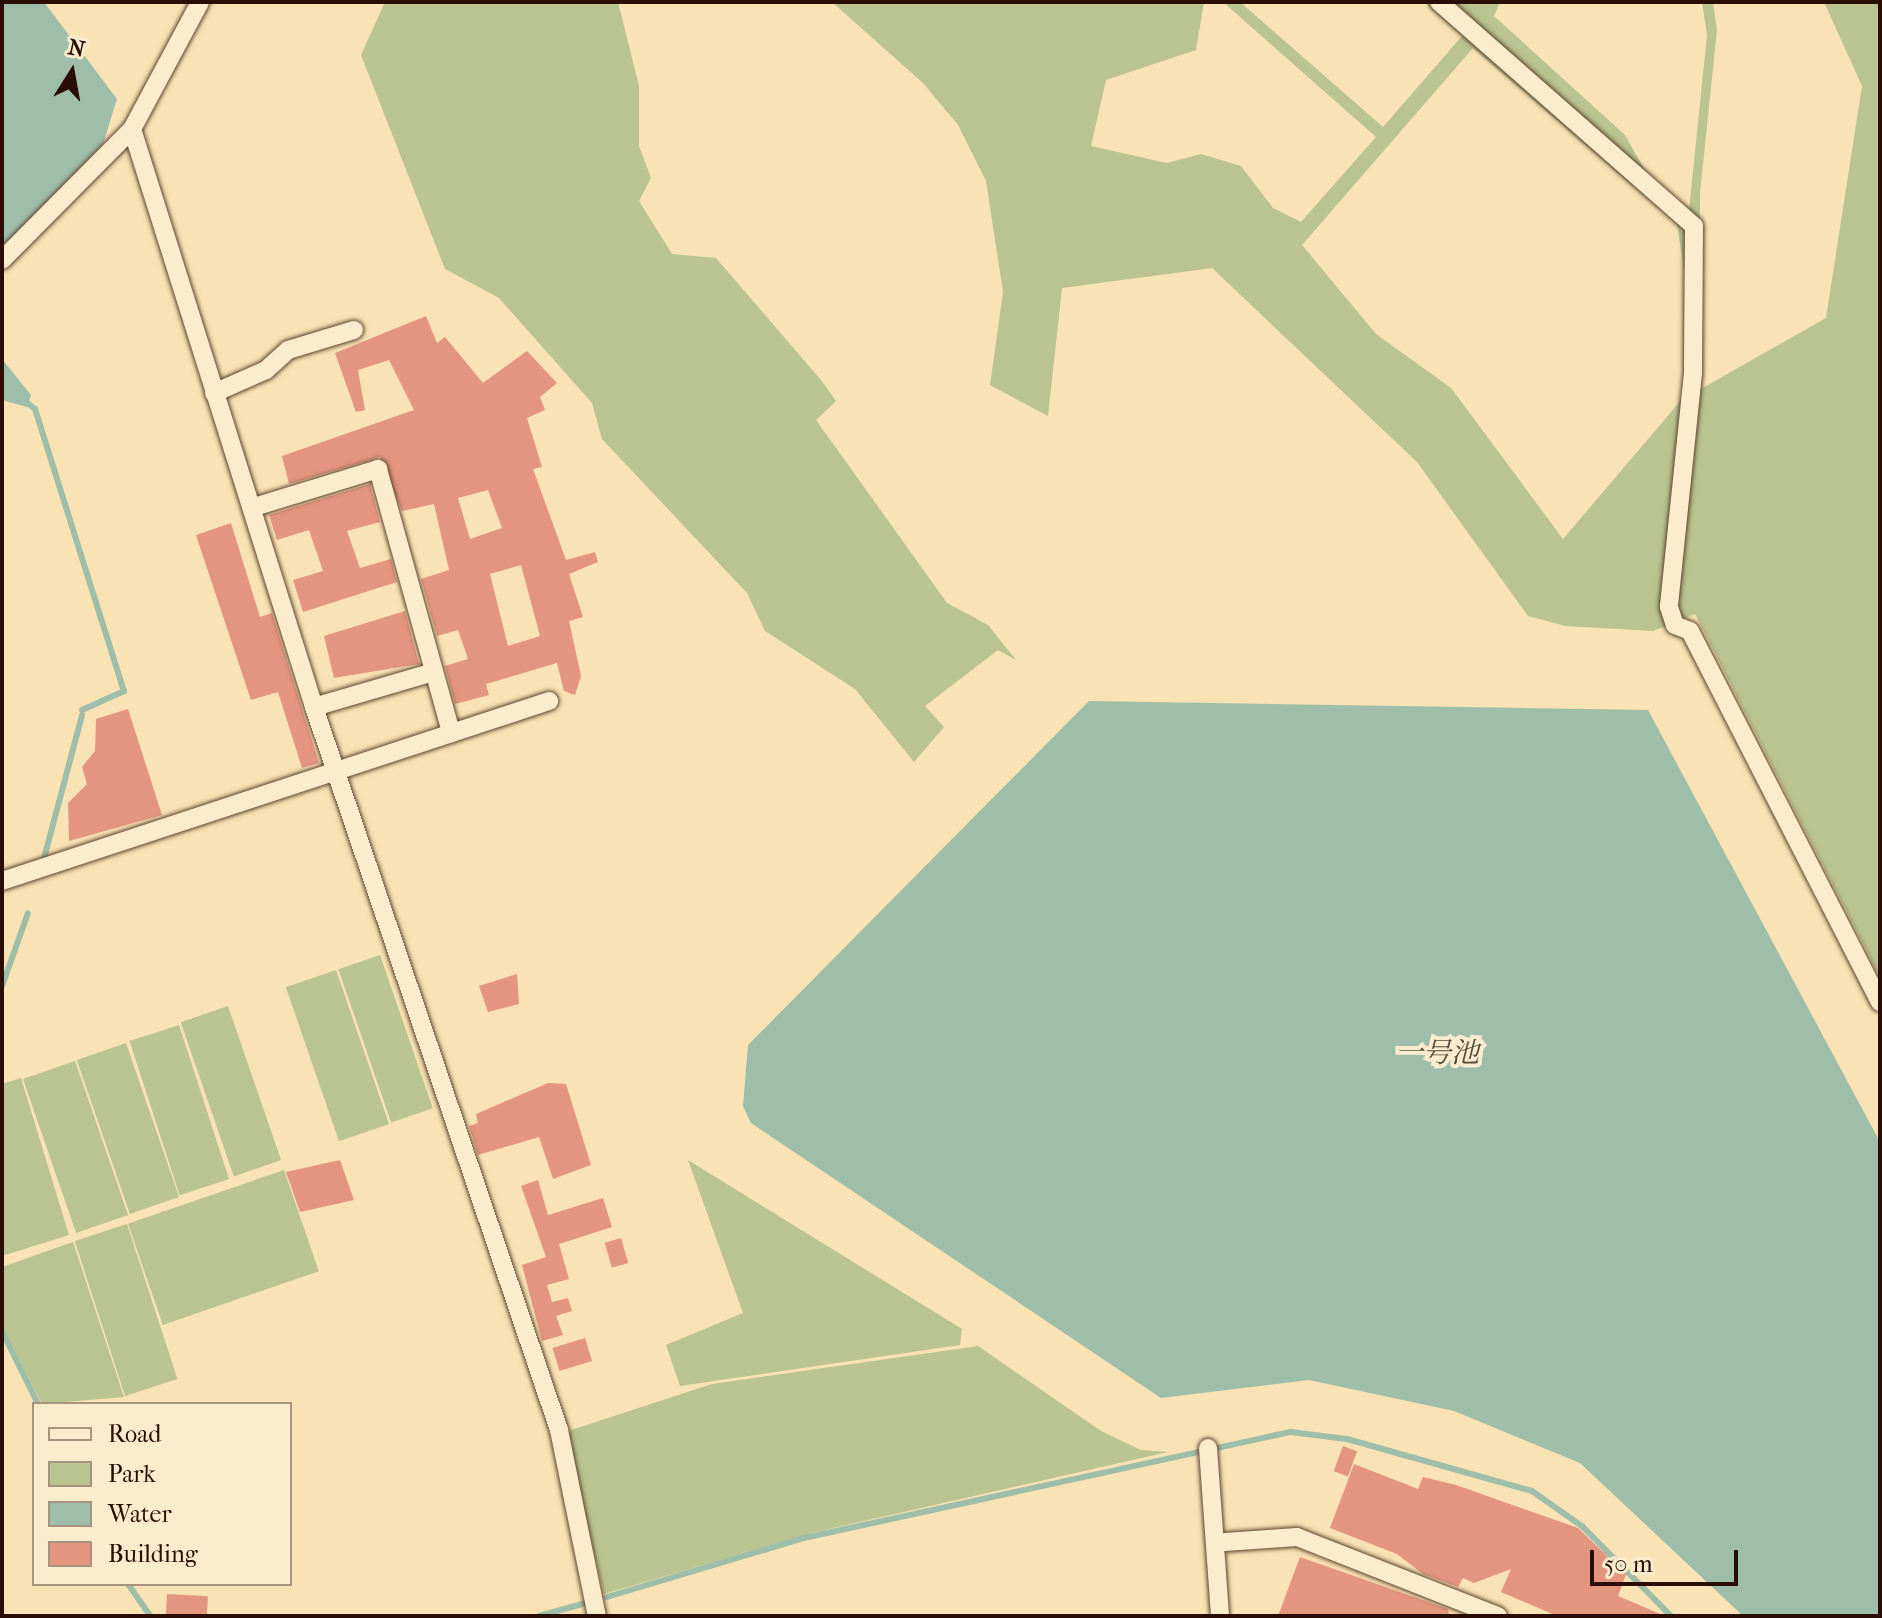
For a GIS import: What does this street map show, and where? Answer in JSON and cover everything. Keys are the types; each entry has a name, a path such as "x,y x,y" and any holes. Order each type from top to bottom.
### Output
{"street":[{"path":"2,260 132,129 200,2"},
{"path":"1439,2 1694,226 1693,373 1669,607 1675,625 1690,631 1880,1002"},
{"path":"132,129 214,393 254,507 314,707 559,1430 597,1616"},
{"path":"214,393 266,370 288,350 354,330"},
{"path":"254,507 378,469 451,733"},
{"path":"314,707 434,672"},
{"path":"2,881 549,701"},
{"path":"1208,1448 1220,1616"},
{"path":"1225,1542 1297,1537 1472,1611 1498,1616"}],"green space":[{"path":"385,2 618,2 639,86 639,146 651,178 639,201 672,254 716,258 821,380 836,401 816,420 947,603 988,625 1016,660 998,650 925,706 944,727 914,762 855,689 765,631 747,593 602,439 592,403 499,298 445,269 361,55"},
{"path":"832,2 1204,2 1196,50 1106,80 1091,146 1167,163 1201,154 1241,166 1273,208 1301,222 1376,137 1223,2 1240,2 1383,127 1462,36 1424,2 1500,2 1494,16 1625,135 1646,172 1689,210 1707,35 1702,2 1713,2 1717,30 1700,193 1699,390 1826,318 1862,86 1824,2 1880,2 1880,977 1695,614 1653,631 1565,626 1528,616 1417,462 1212,268 1062,288 1048,416 990,385 1003,292 986,181 958,125 923,83","holes":["1473,48 1677,224 1690,309 1683,398 1563,539 1451,388 1376,334 1302,245"]},
{"path":"380,955 433,1108 391,1122 338,969"},
{"path":"336,970 389,1124 339,1141 286,987"},
{"path":"228,1006 281,1160 234,1176 181,1022"},
{"path":"179,1025 229,1179 180,1195 130,1041"},
{"path":"126,1043 179,1197 130,1214 77,1060"},
{"path":"75,1061 128,1215 76,1233 23,1079"},
{"path":"21,1078 69,1235 2,1256 2,1084"},
{"path":"688,1160 962,1329 960,1345 680,1386 666,1345 743,1313"},
{"path":"284,1170 319,1271 163,1325 128,1224"},
{"path":"127,1224 177,1379 125,1396 75,1241"},
{"path":"73,1242 124,1397 41,1402 2,1326 2,1267"},
{"path":"978,1346 1101,1431 1141,1450 1168,1452 816,1532 604,1594 566,1437 571,1430 712,1384"}],"water":[{"path":"2,2 44,2 117,99 103,144 2,248"},
{"path":"2,359 31,395 27,407 2,400"},
{"name":"一号池","path":"1089,701 1648,710 1880,1142 1880,1616 1743,1616 1580,1463 1454,1411 1309,1380 1161,1398 751,1123 743,1106 748,1045"}],"building":[{"path":"426,316 437,343 445,337 483,383 527,351 557,383 540,397 545,410 527,418 542,467 533,469 566,560 595,552 598,562 569,574 583,617 569,621 581,676 575,695 564,691 557,663 486,684 489,695 455,704 445,666 468,659 458,630 437,636 421,579 449,570 434,504 402,511 380,457 289,484 282,456 414,410 389,360 358,370 365,410 356,412 335,353","holes":["488,490 502,528 470,539 458,498","521,565 540,636 508,646 490,574"]},
{"path":"370,484 380,522 347,531 360,568 391,559 397,582 303,612 293,580 323,571 309,530 277,540 269,515"},
{"path":"231,523 260,617 272,613 319,763 302,768 278,692 251,700 196,535"},
{"path":"405,611 419,664 334,678 324,636"},
{"path":"128,709 162,815 69,841 68,803 87,784 82,767 95,751 96,719"},
{"path":"517,974 519,1004 488,1012 479,986"},
{"path":"548,1083 566,1084 591,1165 553,1179 539,1137 478,1155 469,1126 478,1123 476,1114"},
{"path":"340,1160 354,1200 300,1212 286,1172"},
{"path":"538,1180 548,1215 603,1198 612,1227 559,1244 569,1279 547,1285 552,1302 568,1298 572,1311 556,1316 563,1335 542,1341 522,1265 546,1257 521,1186"},
{"path":"621,1238 628,1263 612,1268 605,1243"},
{"path":"585,1338 592,1361 560,1371 552,1348"},
{"path":"1343,1446 1357,1451 1348,1477 1334,1471"},
{"path":"1354,1464 1418,1489 1423,1477 1456,1485 1578,1528 1626,1574 1618,1596 1665,1616 1557,1616 1501,1592 1511,1569 1474,1583 1463,1578 1458,1587 1423,1574 1397,1554 1330,1528"},
{"path":"1300,1557 1448,1609 1449,1616 1278,1616"},
{"path":"167,1594 208,1596 207,1616 166,1616"}],"waterway":[{"path":"25,401 35,409 124,691 82,710"},
{"path":"43,862 82,715"},
{"path":"2,986 28,913"},
{"path":"2,1331 37,1402"},
{"path":"607,1597 804,1538 1291,1432 1347,1439 1532,1491 1583,1527 1671,1616"},
{"path":"129,1586 150,1616"},
{"path":"539,1616 589,1602"}]}
